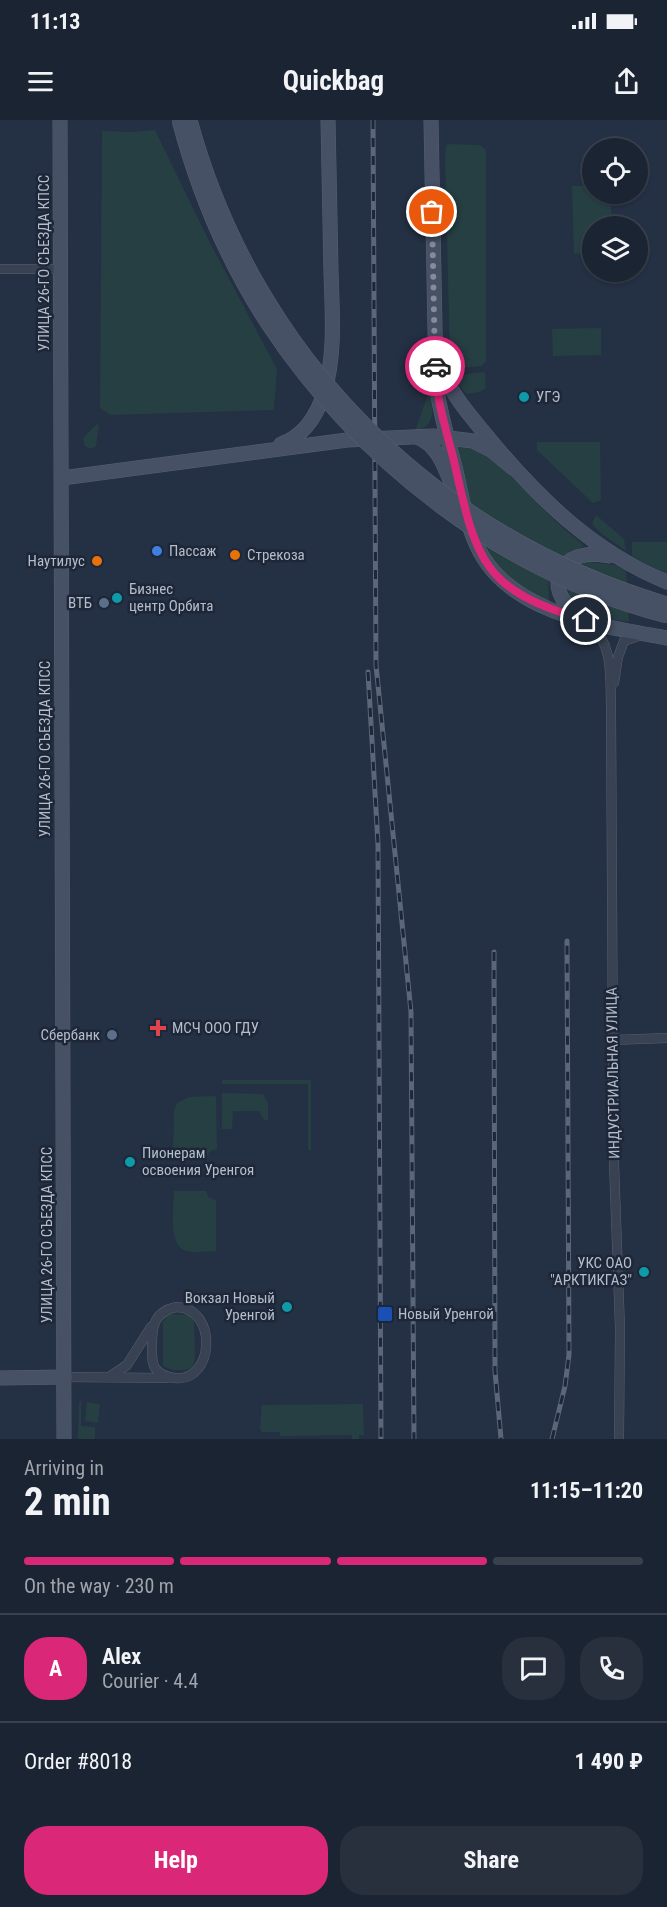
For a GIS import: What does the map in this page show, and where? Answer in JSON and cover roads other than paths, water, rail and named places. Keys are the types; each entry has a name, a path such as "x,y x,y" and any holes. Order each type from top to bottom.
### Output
{"main road":[{"name":"УЛИЦА 26-ГО СЪЕЗДА КПСС","path":"60,120 64,1439"},
{"path":"179,120 212,218 252,296 273,332 307,378 352,429 418,488 495,542 527,561 583,587 667,616"},
{"path":"190,120 209,181 222,213 246,264 267,301 316,371 375,434 441,491 500,532 568,568 630,593 667,604"},
{"path":"266,450 287,442 306,428 318,408 327,380 332,318 328,120"},
{"path":"430,120 437,393 468,523"},
{"path":"434,337 450,390 514,469"},
{"path":"414,436 423,440 437,453 477,548 500,580 532,602 558,612 667,639"},
{"path":"62,478 347,440 448,436 483,445 514,469 575,527 600,547 667,582"},
{"path":"586,620 563,600 559,586 562,569 577,555 587,554 620,559"},
{"path":"0,1378 65,1377"}],"street":[{"path":"0,269 61,269"},
{"name":"ИНДУСТРИАЛЬНАЯ УЛИЦА","path":"586,620 600,633 608,651 611,707 612,1040 620,1328 619,1439"},
{"path":"647,635 667,633"},
{"name":"ИНДУСТРИАЛЬНАЯ УЛИЦА","path":"611,707 621,647 628,639 647,635"},
{"path":"612,1040 667,1038"},
{"path":"65,1377 180,1379 193,1375 202,1362 205,1348 203,1323 195,1312 178,1307 163,1311 127,1365 109,1377"},
{"path":"154,1322 152,1359 155,1367 162,1375 180,1379"}],"railway":[{"path":"373,120 376,665 411,1012 414,1439"},
{"path":"368,672 378,844 381,1439"},
{"path":"552,1439 565,1386 569,1355 567,941"},
{"path":"494,952 495,1371 501,1439"}],"place":[{"name":"УГЭ","path":"524,397"},
{"name":"Пассаж","path":"157,551"},
{"name":"Стрекоза","path":"235,555"},
{"name":"Наутилус","path":"97,561"},
{"name":"Бизнес центр Орбита","path":"117,598"},
{"name":"ВТБ","path":"104,603"},
{"name":"МСЧ ООО ГДУ","path":"158,1028"},
{"name":"Сбербанк","path":"112,1035"},
{"name":"Пионерам освоения Уренгоя","path":"130,1162"},
{"name":"УКС ОАО \"АРКТИКГАЗ\"","path":"644,1272"},
{"name":"Вокзал Новый Уренгой","path":"287,1307"},
{"name":"Новый Уренгой","path":"385,1314"}]}
